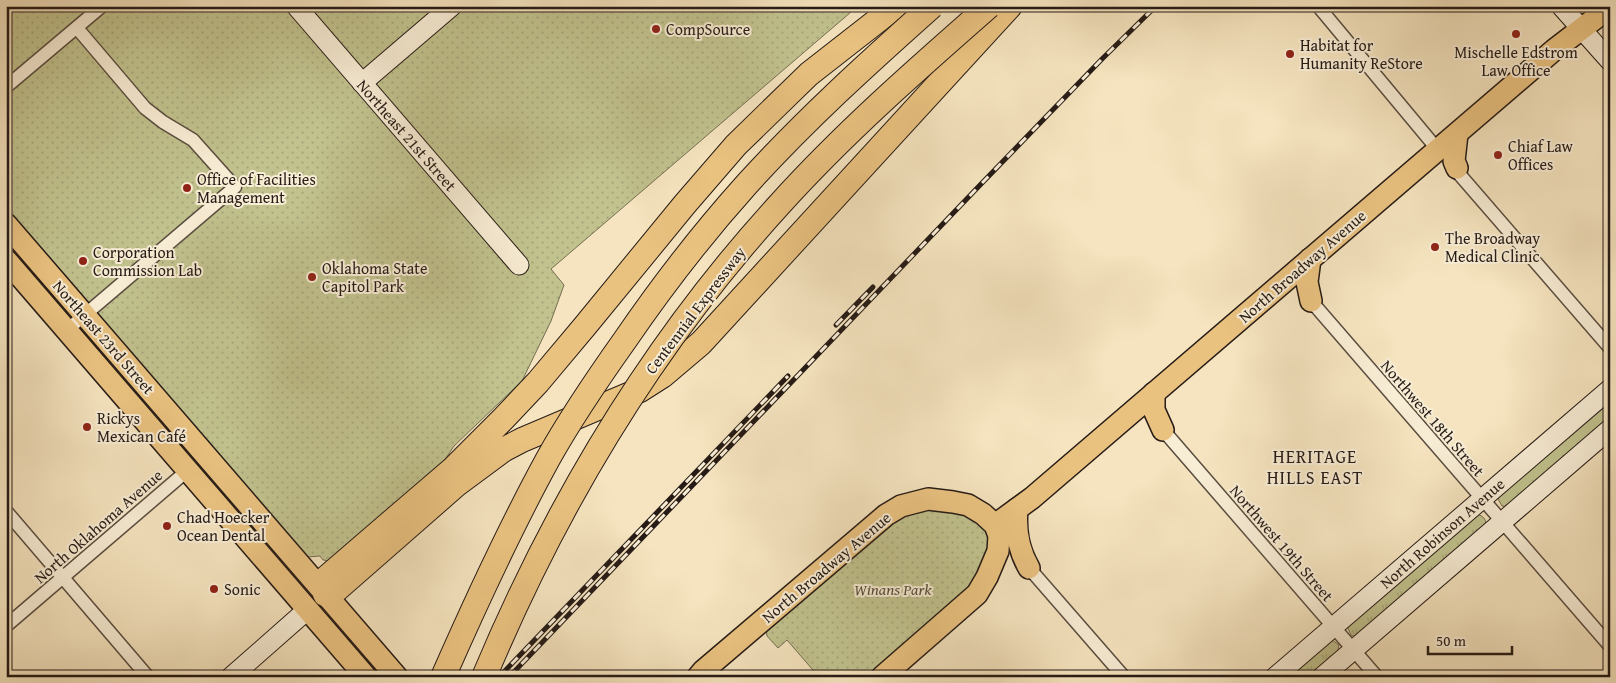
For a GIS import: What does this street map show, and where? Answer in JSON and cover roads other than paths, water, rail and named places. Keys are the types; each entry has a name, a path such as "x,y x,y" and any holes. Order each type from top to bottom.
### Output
{"highway":[{"path":"896,6 810,74 736,145 538,382 454,468 326,578 325,594 336,590 458,484 503,450 640,390 662,376 700,344 1010,6"},
{"path":"444,677 483,585 550,455 584,400 648,306 723,211 801,127 854,76 932,6"},
{"name":"Centennial Expressway","path":"484,677 532,570 587,467 646,374 704,295 772,212 819,162 886,96 989,6"}],"main road":[{"name":"North Broadway Avenue","path":"698,677 886,515 901,506 928,499 968,505 983,514 995,525 1017,509 1554,50 1610,7"},
{"path":"1456,134 1454,161 1457,168"},
{"name":"Northeast 23rd Street","path":"6,224 397,677"},
{"path":"1310,259 1306,282 1311,301"},
{"name":"Northeast 23rd Street","path":"6,260 366,677"},
{"path":"1154,393 1154,410 1163,430"},
{"path":"1017,509 1018,544 1020,552 1029,568"},
{"path":"884,676 977,594 987,577 998,551 999,536 995,525"},
{"path":"307,610 325,594"}],"street":[{"path":"6,87 102,6"},
{"name":"Northeast 21st Street","path":"296,6 519,264"},
{"path":"362,83 452,6"},
{"path":"1318,6 1438,150"},
{"path":"1561,6 1610,61"},
{"path":"67,330 235,187 193,140 163,122 145,108 77,28"},
{"path":"1457,168 1460,175 1610,348"},
{"name":"Northwest 18th Street","path":"1311,301 1610,646"},
{"name":"North Robinson Avenue","path":"1275,677 1610,389"},
{"name":"North Robinson Avenue","path":"1322,677 1610,429"},
{"name":"Northwest 19th Street","path":"1163,430 1376,677"},
{"name":"North Oklahoma Avenue","path":"6,626 188,470"},
{"path":"6,512 148,677"},
{"path":"1029,568 1124,677"},
{"path":"231,677 307,610"}],"railway":[{"path":"509,677 982,183 1156,6"},
{"path":"836,325 873,287"},
{"path":"499,677 788,376"}],"place":[{"name":"CompSource","path":"656,29"},
{"name":"Mischelle Edstrom Law Office","path":"1516,34"},
{"name":"Habitat for Humanity ReStore","path":"1290,54"},
{"name":"Chiaf Law Offices","path":"1498,155"},
{"name":"Office of Facilities Management","path":"187,188"},
{"name":"The Broadway Medical Clinic","path":"1435,247"},
{"name":"Corporation Commission Lab","path":"83,261"},
{"name":"Oklahoma State Capitol Park","path":"312,277"},
{"name":"Rickys Mexican Café","path":"87,427"},
{"name":"Chad Hoecker Ocean Dental","path":"167,526"},
{"name":"Sonic","path":"214,589"}],"district":[{"name":"HERITAGE HILLS EAST","path":"1315,467"}],"park label":[{"name":"Winans Park","path":"893,589"}]}
